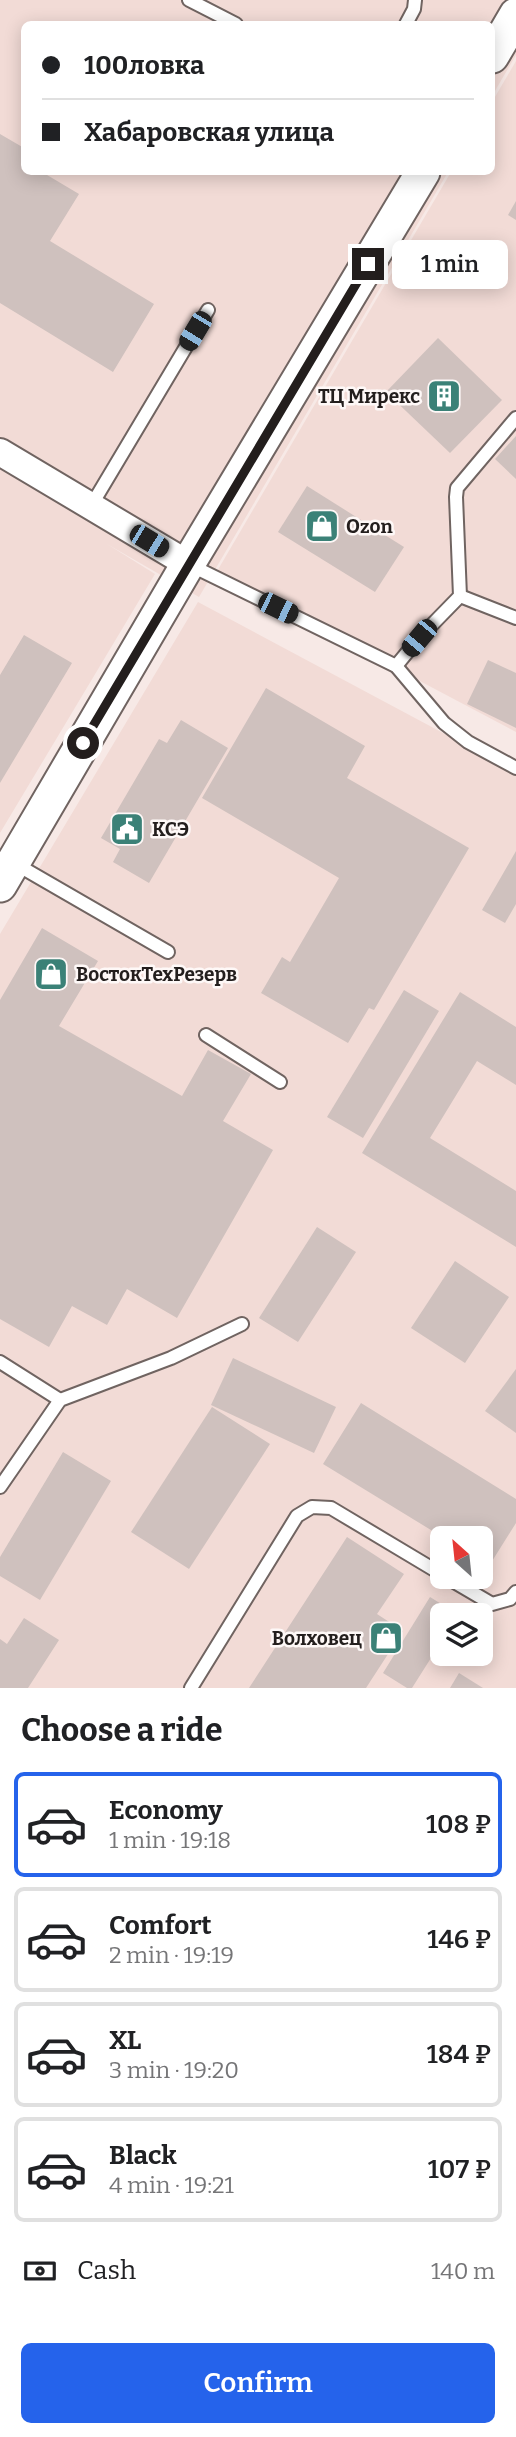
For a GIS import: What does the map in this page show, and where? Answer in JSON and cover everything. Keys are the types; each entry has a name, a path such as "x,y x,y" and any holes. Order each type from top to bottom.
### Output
{"street":[{"path":"495,51 516,15"},
{"path":"7,874 188,564 421,175"},
{"path":"0,452 188,564"}],"lane":[{"path":"189,0 230,21"},
{"path":"408,21 415,0"},
{"path":"91,506 208,310"},
{"path":"396,666 460,596 457,488 516,418"},
{"path":"188,564 396,666 444,723 468,742 516,768"},
{"path":"460,596 516,618"},
{"path":"7,874 169,952"},
{"path":"206,1035 280,1082"},
{"path":"0,1487 60,1400 171,1358 242,1324"},
{"path":"0,1362 60,1400"},
{"path":"191,1688 297,1516 312,1507 331,1508 430,1568"},
{"path":"466,1589 492,1604 510,1599 516,1592"}],"shaded area":[{"path":"0,0 516,0 516,55 495,91 495,21 21,21 21,175 446,175 199,597 107,544 155,574 0,833"},
{"path":"516,61 516,732 216,573 449,175 495,175 495,97"},
{"path":"198,602 516,772 516,1688 0,1688 0,934"}],"building":[{"path":"0,134 21,146 21,175 47,175 79,194 50,241 154,304 113,372 0,303"},
{"path":"516,201 516,220 508,215"},
{"name":"ТЦ Мирекс","path":"438,338 502,400 450,453 386,392"},
{"path":"516,436 516,479 495,459"},
{"path":"307,486 404,547 375,592 278,532"},
{"path":"24,635 72,663 0,783 0,675"},
{"path":"488,660 516,673 516,728 467,704"},
{"path":"266,688 365,746 347,778 469,848 374,1010 369,1008 348,1043 261,993 282,957 290,962 339,878 202,798"},
{"path":"181,720 228,748 149,883 113,862 120,849 101,838 159,739 167,743"},
{"path":"516,851 516,904 505,923 482,910"},
{"path":"42,928 98,961 59,1026 182,1096 208,1050 251,1074 223,1121 273,1150 177,1318 127,1289 107,1325 72,1306 49,1347 0,1319 0,1000"},
{"path":"404,990 439,1011 363,1138 327,1117"},
{"path":"460,992 516,1027 516,1085 477,1061 430,1138 516,1191 516,1247 362,1153"},
{"path":"317,1227 356,1252 298,1342 259,1318"},
{"path":"455,1261 509,1297 465,1363 411,1328"},
{"path":"233,1358 336,1407 314,1453 211,1405"},
{"path":"516,1369 516,1433 485,1411"},
{"path":"361,1403 516,1499 516,1523 494,1558 494,1526 430,1526 430,1529 323,1464"},
{"path":"212,1407 270,1444 189,1569 131,1532"},
{"path":"63,1452 111,1481 40,1600 0,1576 0,1557"},
{"path":"347,1537 404,1574 377,1614 403,1631 366,1688 249,1688"},
{"path":"430,1597 440,1603 430,1603 430,1660 412,1688 407,1688 383,1673"},
{"path":"24,1618 59,1640 28,1688 0,1688 0,1639 7,1644"},
{"path":"459,1673 483,1688 450,1688"}],"place":[{"name":"ТЦ Мирекс","path":"444,396"},
{"name":"Ozon","path":"322,526"},
{"name":"КСЭ","path":"127,829"},
{"name":"ВостокТехРезерв","path":"51,974"},
{"name":"Волховец","path":"386,1638"}],"route":[{"path":"83,743 368,264"}]}
